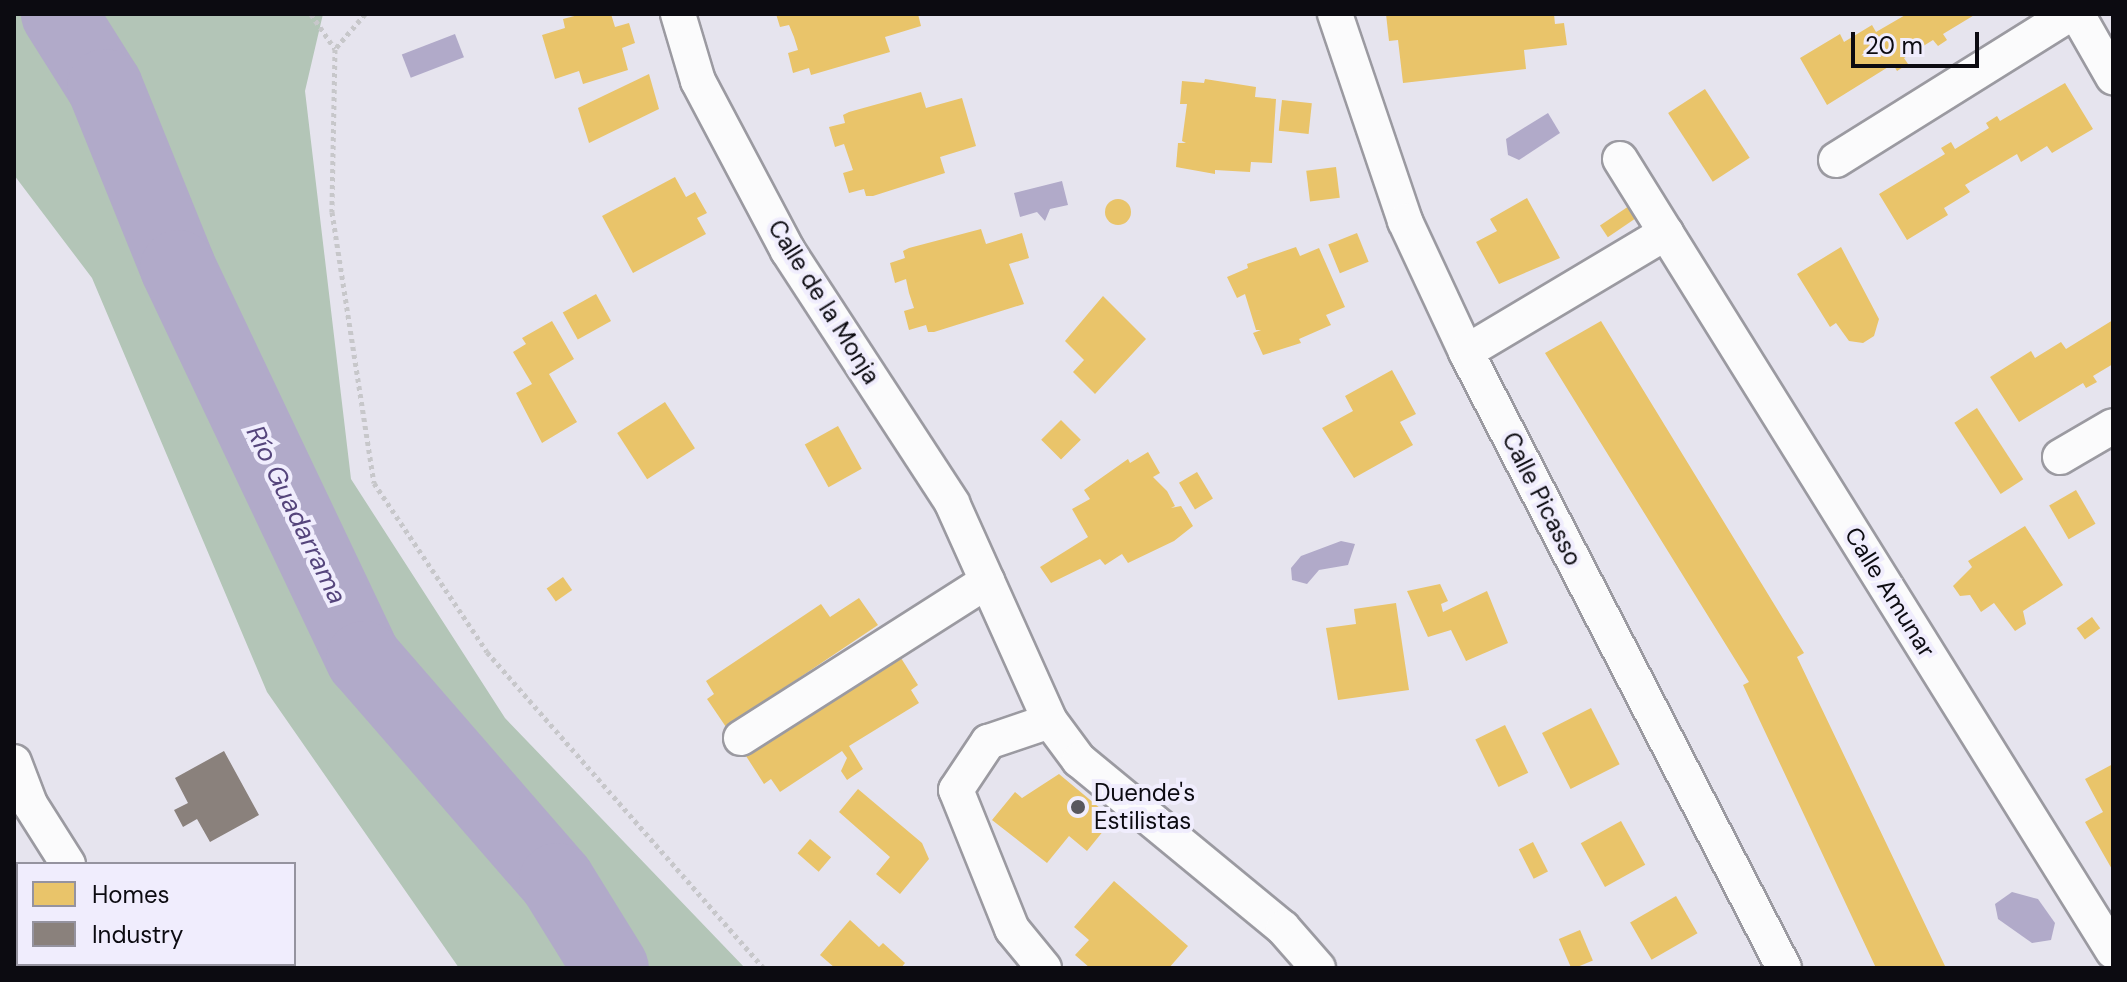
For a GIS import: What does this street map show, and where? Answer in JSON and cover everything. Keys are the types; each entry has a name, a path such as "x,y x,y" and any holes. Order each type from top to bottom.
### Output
{"street":[{"name":"Calle de la Monja","path":"678,14 698,81 788,251 952,503 1050,721 1079,760 1283,928 1318,968"},
{"name":"Calle Picasso","path":"1335,14 1405,221 1466,352 1784,968"},
{"path":"1836,160 2070,14"},
{"path":"2077,14 2113,77"},
{"name":"Calle Amunar","path":"1620,159 2113,951"},
{"path":"1466,352 1666,233"},
{"path":"2060,457 2113,426"},
{"path":"741,738 987,581"},
{"path":"1044,968 1012,929 956,790 988,742 1050,721"},
{"path":"14,762 30,804 67,862"}],"path":[{"path":"311,14 335,49 332,212 374,483 487,652 764,968"},
{"path":"335,49 365,14"}],"green space":[{"path":"14,14 323,14 305,91 351,479 505,718 745,968 459,968 267,692 92,278 14,175"}],"shaded area":[{"path":"455,34 464,57 411,78 402,54"},
{"path":"1548,113 1560,133 1519,160 1508,155 1506,139"},
{"path":"1062,181 1068,205 1050,209 1045,221 1037,212 1020,217 1014,193"},
{"path":"1341,541 1355,544 1348,565 1319,570 1307,584 1292,580 1291,568 1301,556"},
{"path":"2012,892 2038,899 2055,923 2051,940 2032,943 1998,919 1995,904"}],"building: Homes":[{"path":"582,14 611,14 615,27 629,23 635,43 622,48 628,70 583,84 579,71 555,79 542,35 565,28 563,19"},
{"path":"776,14 918,14 921,26 885,37 890,52 811,75 809,68 793,73 788,53 798,50 789,25 780,27"},
{"path":"1386,14 1554,14 1555,24 1564,23 1567,45 1524,50 1526,69 1403,83 1398,40 1389,41"},
{"path":"1907,14 1976,14 1943,34 1947,40 1938,46 1933,40 1904,58 1908,64 1897,71 1893,64 1827,105 1800,58 1840,34 1844,42 1872,25 1876,32"},
{"path":"649,74 659,109 589,143 578,108"},
{"path":"1205,79 1256,87 1255,97 1276,99 1272,163 1251,162 1250,172 1215,170 1215,174 1176,167 1178,143 1186,143 1182,141 1187,104 1180,104 1182,81 1204,83"},
{"path":"2065,83 2093,129 2052,153 2047,146 2021,162 2017,154 1965,185 1970,192 1944,208 1948,215 1907,240 1879,194 1945,154 1941,148 1951,142 1955,149 1989,128 1986,123 1997,116 2000,121"},
{"path":"1705,89 1750,158 1713,182 1668,113"},
{"path":"921,92 926,108 962,98 976,146 940,157 945,173 873,196 866,196 864,189 849,193 843,173 853,170 844,144 835,147 829,127 845,123 843,115 849,112"},
{"path":"1282,100 1312,103 1309,134 1279,131"},
{"path":"1336,167 1340,198 1310,201 1306,171"},
{"path":"675,177 686,197 695,192 707,213 697,218 706,234 633,273 602,216"},
{"path":"1527,198 1560,258 1499,284 1476,242 1497,231 1490,219"},
{"path":"1118,199 1127,203 1131,212 1127,221 1118,225 1109,221 1105,212 1109,203"},
{"path":"1629,206 1637,218 1608,237 1600,226"},
{"path":"981,229 986,244 1022,233 1029,258 1009,264 1024,304 934,332 928,332 926,325 909,330 904,311 914,308 906,279 895,283 890,263 905,258 903,251 909,248"},
{"path":"1357,233 1369,262 1340,273 1328,245"},
{"path":"1296,247 1300,256 1319,248 1345,307 1326,315 1331,325 1299,339 1301,343 1263,355 1253,333 1261,330 1256,330 1245,294 1237,298 1227,277 1248,268 1247,264"},
{"path":"1841,247 1879,319 1874,336 1863,343 1849,341 1836,323 1830,327 1797,274"},
{"path":"596,294 611,321 578,340 563,312"},
{"path":"1103,296 1146,339 1095,394 1073,372 1084,360 1065,341"},
{"path":"2113,320 2113,364 2093,376 2097,382 2086,388 2083,383 2019,422 1990,377 2031,351 2035,358 2061,342 2066,349"},
{"path":"552,321 574,359 549,374 577,422 542,443 516,393 532,384 513,352 526,344 522,338"},
{"path":"1601,321 1804,653 1797,657 1945,966 1876,968 1743,685 1749,682 1545,353"},
{"path":"1392,370 1416,414 1400,422 1413,445 1354,478 1322,428 1353,411 1345,396"},
{"path":"665,402 695,448 647,479 617,433"},
{"path":"1977,408 2023,479 2001,494 1954,423"},
{"path":"1061,420 1081,440 1061,460 1041,440"},
{"path":"838,426 862,469 829,487 805,444"},
{"path":"1148,452 1160,473 1153,477 1167,491 1175,506 1171,508 1181,506 1193,526 1174,541 1128,563 1122,554 1105,565 1100,559 1051,583 1040,567 1088,537 1072,509 1090,499 1084,490 1128,459 1130,463"},
{"path":"1197,472 1213,499 1195,509 1179,483"},
{"path":"2076,490 2096,524 2069,539 2049,506"},
{"path":"2025,526 2063,585 2023,611 2026,624 2015,631 1994,603 1981,612 1970,595 1960,596 1953,586 1972,567 1968,561"},
{"path":"563,577 572,590 556,602 547,588"},
{"path":"1440,584 1448,601 1441,604 1443,612 1487,591 1508,643 1466,661 1451,630 1428,637 1407,591"},
{"path":"859,598 878,625 726,727 707,699 714,694 706,681 821,604 830,617"},
{"path":"1396,603 1409,690 1338,700 1326,628 1356,624 1354,609"},
{"path":"2092,617 2100,628 2085,639 2077,628"},
{"path":"901,658 918,685 911,690 919,703 849,746 863,769 847,780 841,771 847,758 842,751 780,792 771,779 764,784 746,756"},
{"path":"1591,708 1620,764 1571,789 1542,733"},
{"path":"1505,725 1528,773 1499,787 1475,739"},
{"path":"2113,764 2113,871 2085,822 2103,812 2085,779"},
{"path":"1059,774 1113,819 1087,851 1069,836 1047,863 992,820 1015,792 1022,798"},
{"path":"858,789 922,843 929,859 900,894 876,874 890,857 839,812"},
{"path":"1621,821 1645,865 1605,887 1581,843"},
{"path":"810,839 831,857 819,872 798,853"},
{"path":"1533,842 1548,871 1534,879 1519,849"},
{"path":"1114,881 1188,946 1169,968 1090,968 1075,955 1089,940 1074,927"},
{"path":"1676,896 1698,933 1652,960 1630,923"},
{"path":"850,920 879,947 883,943 905,963 901,968 835,968 820,955"},
{"path":"1580,930 1593,960 1571,968 1559,939"}],"building: Industry":[{"path":"224,751 259,815 210,842 197,819 183,827 174,810 188,803 175,778"}],"waterway":[{"name":"Río Guadarrama","path":"59,14 105,87 178,268 364,659 557,881 611,968"}],"place":[{"name":"Duende's Estilistas","path":"1078,807"}]}
